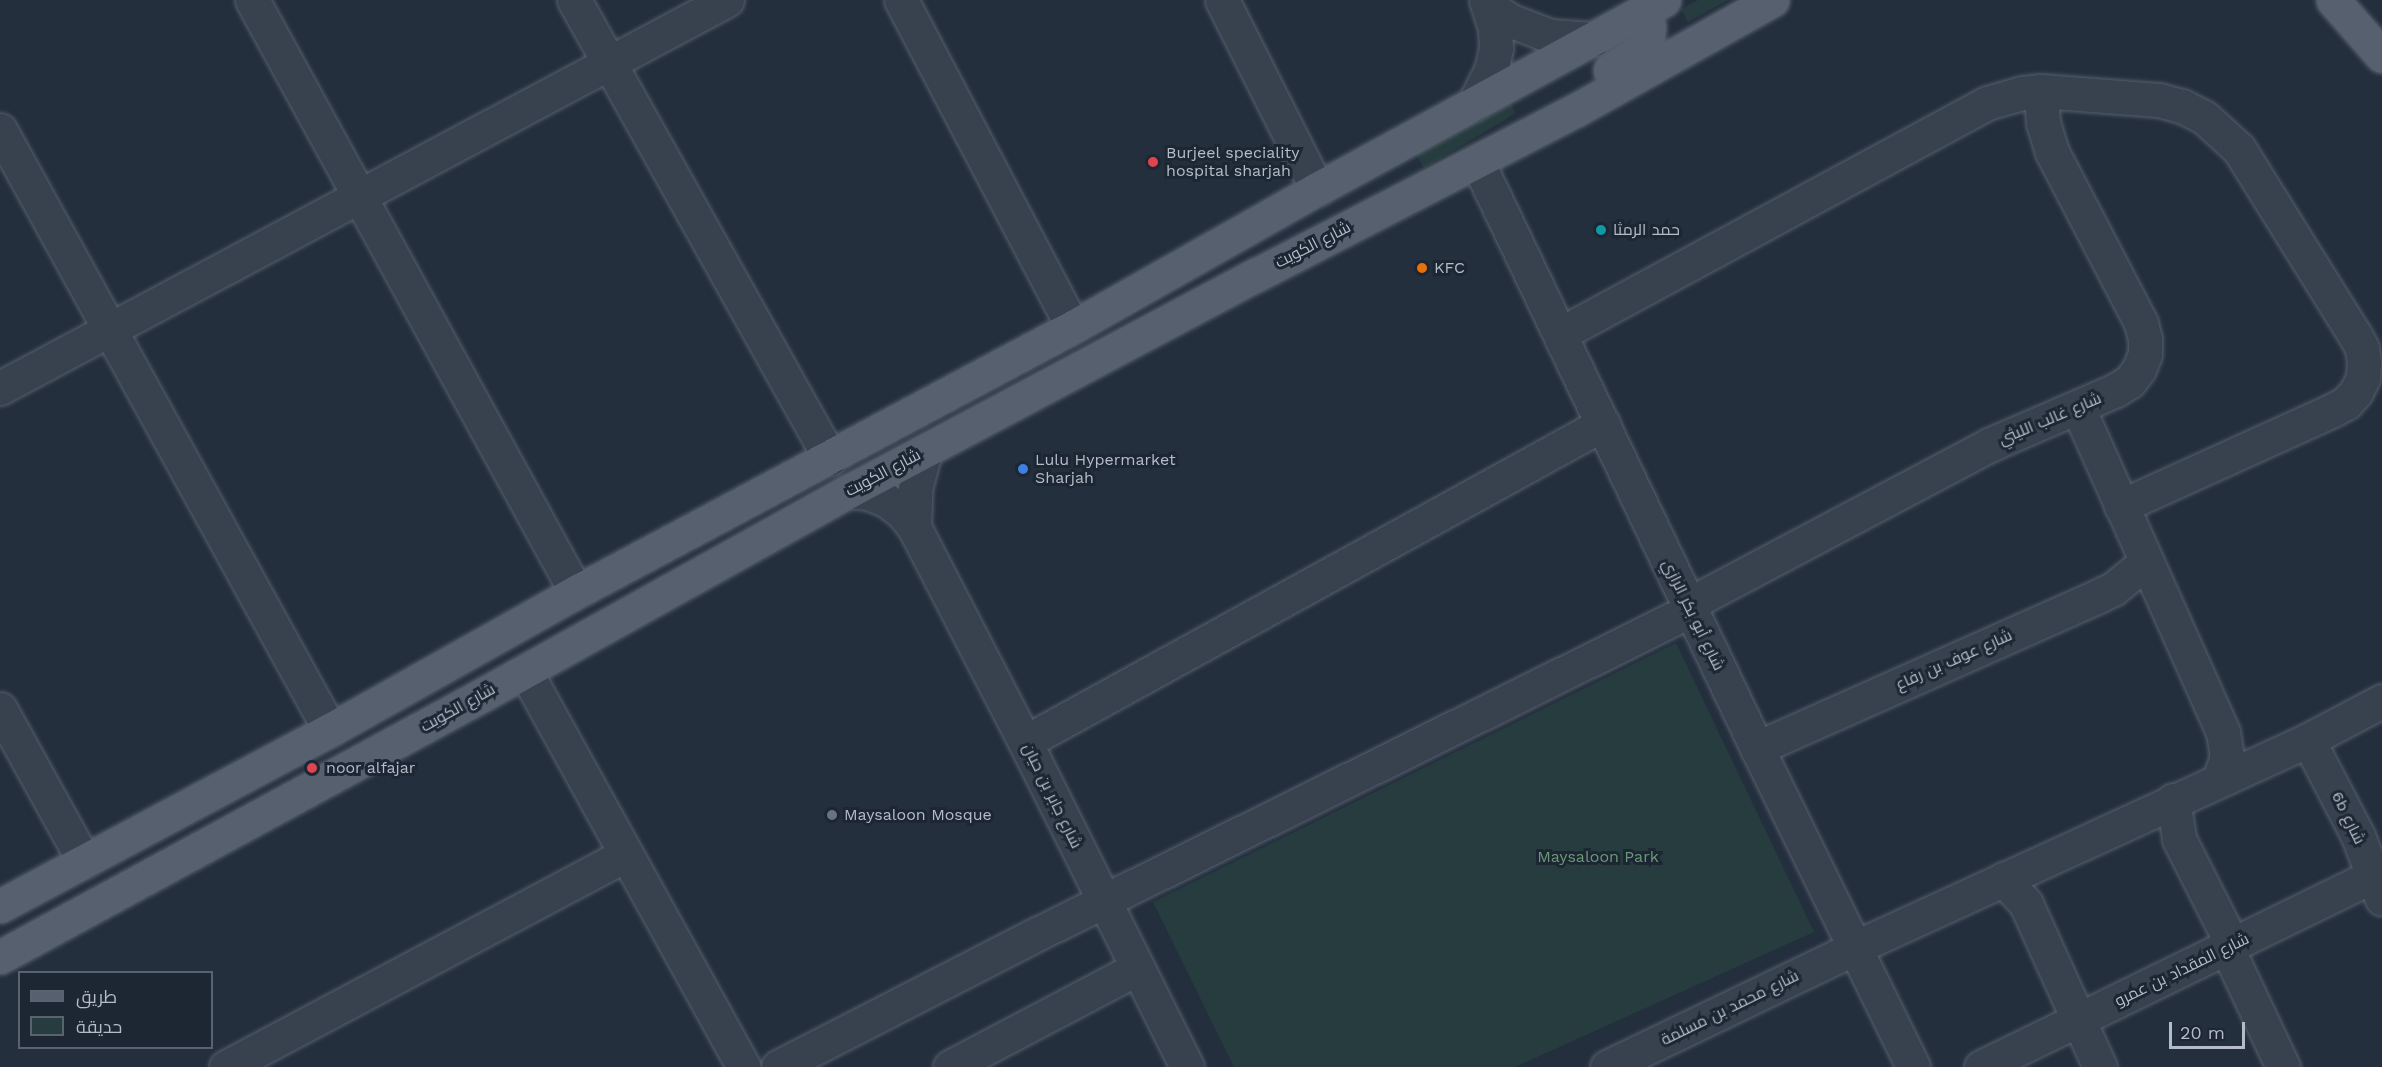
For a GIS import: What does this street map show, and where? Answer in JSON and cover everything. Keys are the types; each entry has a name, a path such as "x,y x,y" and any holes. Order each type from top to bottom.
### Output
{"main road":[{"name":"شارع الكويت","path":"0,957 525,671 849,491 1256,275 1576,110 1772,0"},
{"path":"2332,0 2382,56"},
{"path":"2354,0 2382,46"},
{"path":"1576,110 1584,96 1599,80 1642,50 1647,43 1652,7"},
{"path":"0,906 330,730 576,592 1073,327 1317,189 1652,7"},
{"path":"654,598 637,592 639,581 696,544 717,518"}],"street":[{"path":"252,0 576,592"},
{"path":"574,0 830,458"},
{"path":"0,388 728,0"},
{"path":"901,0 1073,327"},
{"path":"1222,0 1317,189"},
{"path":"1488,4 1509,20 1550,36 1594,39"},
{"path":"1474,104 1492,68 1495,27 1488,4"},
{"path":"1560,334 1988,103 2022,93 2041,91 2159,99 2204,117 2239,149 2362,348 2364,363 2362,378 2356,392 2346,403 2121,506"},
{"name":"شارع غالب الليثي","path":"778,1067 1103,901 1690,607 1989,445 2078,408 2129,382 2139,369 2145,354 2145,339 2140,323 2052,152 2043,123 2041,91"},
{"path":"0,130 330,730"},
{"name":"شارع أبو بكر الرازي","path":"1477,161 1757,748 1913,1067"},
{"path":"2078,408 2223,732 2227,756 2218,780"},
{"path":"1025,742 1603,424"},
{"name":"شارع جابر بن حيان","path":"914,527 915,489 925,451"},
{"name":"شارع جابر بن حيان","path":"849,491 868,493 886,500 902,512 914,527 1025,742 1187,1067"},
{"name":"شارع عوف بن رفاع","path":"1757,748 2113,589 2145,562"},
{"path":"525,671 744,1067"},
{"name":"شارع محمد بن مسلمة","path":"1607,1067 1854,948 2308,740 2382,701"},
{"path":"0,709 84,861"},
{"name":"6b شارع","path":"2308,740 2379,882"},
{"path":"2173,800 2179,839 2283,1067"},
{"path":"226,1067 626,854"},
{"path":"2003,879 2026,904 2100,1067"},
{"name":"شارع المقداد بن عمرو","path":"1981,1067 2230,947 2379,882"},
{"path":"950,1067 1138,968"}],"green space":[{"path":"1698,0 1728,0 1688,22 1681,9"},
{"path":"1511,103 1515,113 1424,168 1416,154"},
{"name":"Maysaloon Park","path":"1676,643 1814,932 1515,1067 1234,1067 1153,902"}],"place":[{"name":"Burjeel speciality hospital sharjah","path":"1153,162"},
{"name":"حمد الرمثا","path":"1601,230"},
{"name":"KFC","path":"1422,268"},
{"name":"Lulu Hypermarket Sharjah","path":"1023,469"},
{"name":"noor alfajar","path":"312,768"},
{"name":"Maysaloon Mosque","path":"832,815"}]}
